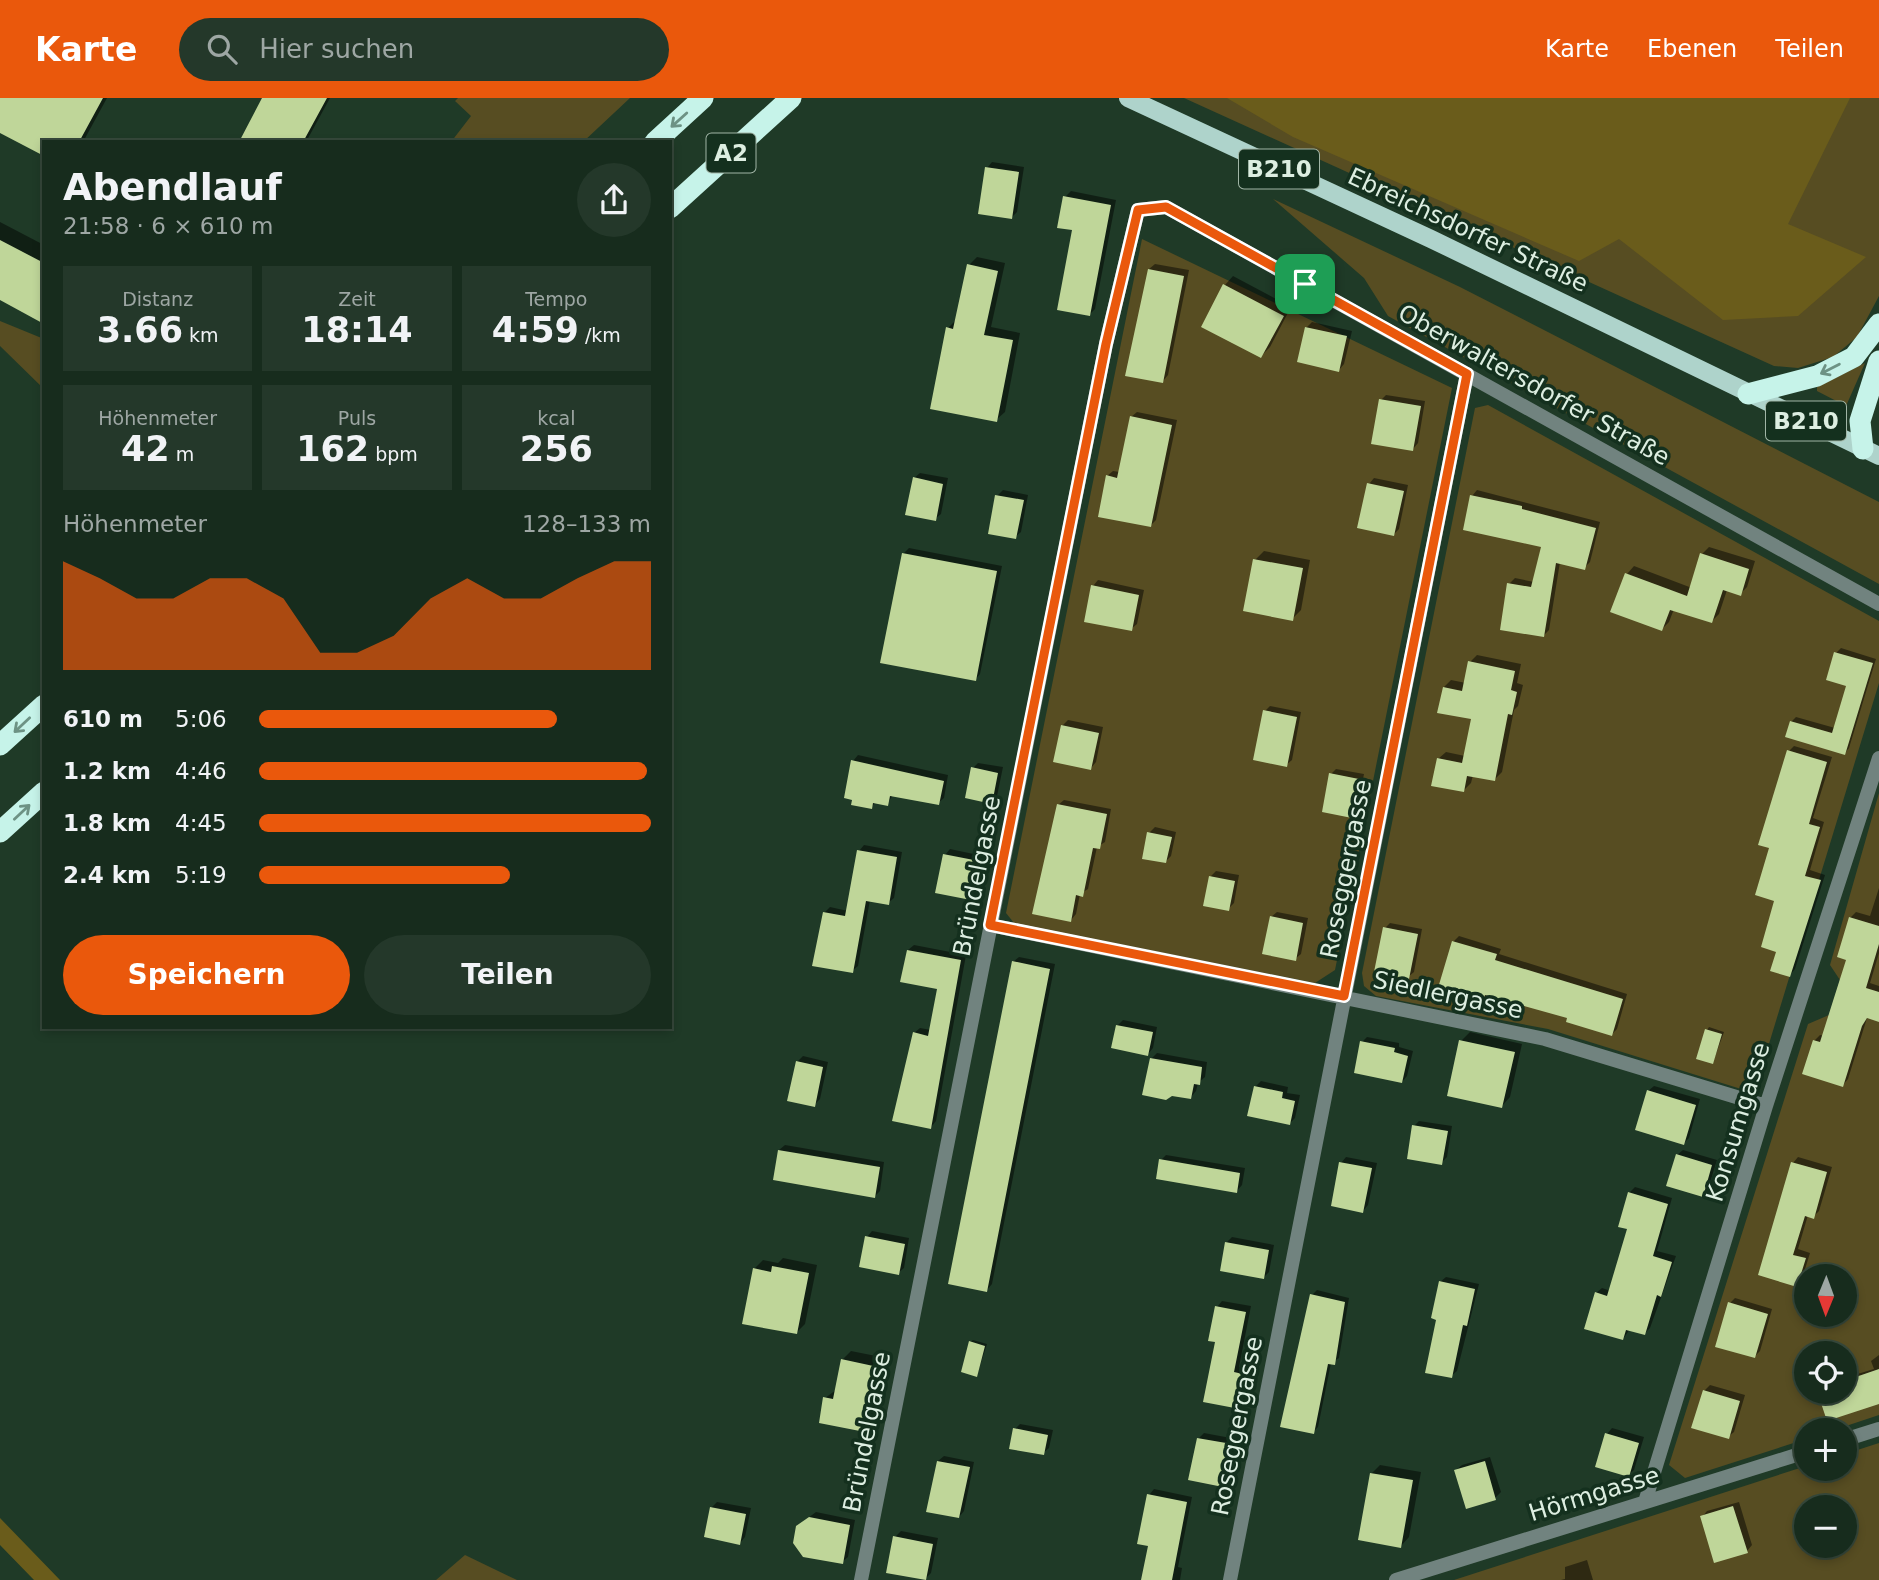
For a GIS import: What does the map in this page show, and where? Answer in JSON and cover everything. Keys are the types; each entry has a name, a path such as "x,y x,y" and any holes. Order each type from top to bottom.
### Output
{"highway":[{"name":"A2","path":"656,140 703,98"},
{"name":"A2","path":"672,206 791,98"},
{"path":"1748,394 1817,376 1854,357 1879,324"},
{"path":"1871,453 1860,421 1879,361"},
{"path":"1871,453 1879,433"},
{"path":"0,746 42,707"},
{"path":"0,832 42,794"}],"main road":[{"name":"Ebreichsdorfer Straße","path":"1128,98 1596,318 1748,394"},
{"name":"B210","path":"1748,394 1871,453"}],"street":[{"name":"Oberwaltersdorfer Straße","path":"1166,207 1879,604"},
{"name":"Bründelgasse","path":"861,1580 1103,358 1138,210 1166,207"},
{"name":"Roseggergasse","path":"1230,1580 1467,374"},
{"name":"Konsumgasse","path":"1645,1502 1766,1106 1879,758"},
{"name":"Siedlergasse","path":"990,925 1545,1039 1766,1106"},
{"path":"1857,1436 1879,1429"},
{"name":"Hörmgasse","path":"1396,1580 1794,1456"}],"shaded area":[{"path":"458,98 630,98 585,140 453,140 471,116 455,101"},
{"path":"1184,98 1879,98 1879,296 1857,337 1833,357 1798,368 1774,366"},
{"path":"1227,98 1850,98 1788,224 1866,257 1798,316 1723,320 1619,239 1579,261 1293,137"},
{"path":"1273,199 1460,287 1879,502 1879,584 1388,316 1364,278"},
{"path":"1142,239 1452,388 1335,970 1315,983 1014,923 1006,913"},
{"path":"0,321 42,338 42,387 0,346"},
{"path":"1865,363 1846,406 1817,391 1817,387"},
{"path":"1488,405 1879,621 1879,683 1754,1093 1548,1029 1376,996 1364,986 1362,973 1475,408"},
{"path":"1879,793 1879,1415 1857,1422 1857,1418 1794,1418 1794,1443 1685,1478 1669,1465 1808,1024 1829,1015 1840,980 1830,965"},
{"path":"1879,1443 1879,1580 1454,1580 1794,1470 1794,1481 1857,1481 1857,1450"},
{"path":"0,1518 60,1580 34,1580 0,1545"},
{"path":"465,1555 517,1580 436,1580"}],"building":[{"path":"0,98 103,98 80,140 42,140 42,155 0,133"},
{"path":"262,98 327,98 304,140 240,140"},
{"path":"985,167 1019,172 1012,219 978,214"},
{"path":"1063,196 1111,205 1090,316 1057,310 1072,230 1057,228"},
{"path":"0,240 42,262 42,323 0,300"},
{"path":"967,264 998,271 984,335 1013,340 997,422 930,409 946,327 953,329"},
{"path":"1148,269 1184,276 1163,383 1125,376"},
{"path":"1223,284 1284,316 1261,358 1201,327"},
{"path":"1305,327 1347,336 1339,372 1297,362"},
{"path":"1379,399 1421,406 1413,451 1371,444"},
{"path":"1130,416 1172,425 1151,527 1098,517 1106,475 1117,478"},
{"path":"913,477 943,484 936,521 905,515"},
{"path":"1367,483 1404,491 1394,536 1357,528"},
{"path":"995,495 1024,500 1016,539 988,534"},
{"path":"1470,495 1522,506 1522,509 1596,528 1585,570 1556,563 1544,637 1500,630 1507,583 1531,587 1541,547 1463,530"},
{"path":"902,553 997,571 976,681 880,663"},
{"path":"1700,553 1749,569 1741,596 1723,590 1712,623 1670,610 1662,631 1610,612 1625,573 1687,596"},
{"path":"1253,559 1303,568 1293,621 1243,611"},
{"path":"1091,585 1139,595 1132,631 1084,622"},
{"path":"1834,652 1873,663 1845,755 1785,737 1790,721 1832,733 1846,686 1826,680"},
{"path":"1468,661 1515,671 1511,690 1517,692 1512,715 1508,714 1495,781 1467,776 1464,792 1431,786 1437,758 1462,763 1471,719 1437,713 1443,687 1462,691"},
{"path":"1263,710 1297,717 1287,767 1253,760"},
{"path":"1061,725 1099,733 1091,770 1053,762"},
{"path":"1787,750 1827,762 1809,824 1820,827 1805,876 1821,880 1790,977 1770,971 1776,952 1761,947 1774,901 1755,895 1769,848 1758,845"},
{"path":"851,760 944,781 939,805 890,796 888,806 873,803 872,809 851,805 852,800 844,798"},
{"path":"971,767 998,773 992,804 965,798"},
{"path":"1329,773 1359,779 1352,818 1322,812"},
{"path":"1057,804 1107,814 1100,849 1093,848 1083,897 1076,895 1071,922 1032,914"},
{"path":"1147,832 1172,837 1166,863 1142,859"},
{"path":"857,850 897,857 889,905 866,901 853,973 812,966 823,912 845,916"},
{"path":"943,854 979,861 971,900 935,893"},
{"path":"1209,876 1235,881 1229,911 1203,906"},
{"path":"1270,916 1303,923 1296,961 1262,954"},
{"path":"1849,917 1879,926 1879,944 1866,988 1879,992 1879,1022 1867,1018 1862,1026 1843,1087 1802,1074 1813,1040 1820,1042 1846,960 1837,957"},
{"path":"1383,927 1418,934 1409,979 1374,972"},
{"path":"1452,941 1497,954 1495,960 1623,999 1612,1036 1566,1022 1567,1018 1485,995 1483,1001 1438,988"},
{"path":"907,950 961,960 931,1129 892,1121 913,1032 928,1036 937,989 900,982"},
{"path":"1012,961 1050,969 987,1292 948,1284"},
{"path":"1116,1025 1153,1032 1148,1056 1111,1048"},
{"path":"1705,1029 1722,1034 1713,1064 1696,1059"},
{"path":"1459,1040 1515,1052 1502,1108 1447,1096"},
{"path":"1360,1041 1395,1048 1394,1052 1408,1056 1402,1083 1354,1073"},
{"path":"1150,1058 1202,1067 1200,1085 1194,1084 1191,1099 1172,1096 1166,1100 1142,1095"},
{"path":"796,1061 823,1067 815,1107 787,1101"},
{"path":"1254,1086 1283,1092 1282,1098 1295,1101 1290,1125 1247,1116"},
{"path":"1647,1090 1696,1105 1684,1145 1635,1130"},
{"path":"1412,1125 1448,1131 1442,1165 1407,1159"},
{"path":"778,1150 880,1167 875,1198 773,1180"},
{"path":"1676,1154 1712,1165 1703,1197 1666,1186"},
{"path":"1159,1159 1240,1173 1237,1193 1156,1179"},
{"path":"1339,1162 1372,1168 1363,1213 1331,1206"},
{"path":"1791,1162 1827,1172 1814,1219 1805,1216 1793,1255 1806,1258 1804,1264 1794,1264 1794,1286 1758,1275"},
{"path":"1628,1192 1668,1204 1653,1256 1672,1262 1661,1297 1657,1295 1645,1335 1626,1330 1623,1340 1584,1329 1595,1292 1607,1296 1627,1229 1618,1227"},
{"path":"865,1236 905,1244 899,1275 859,1267"},
{"path":"1225,1242 1269,1250 1264,1279 1220,1271"},
{"path":"772,1266 809,1273 797,1334 742,1324 753,1268 771,1272"},
{"path":"1439,1281 1475,1289 1467,1326 1463,1325 1452,1378 1425,1373 1436,1320 1431,1318"},
{"path":"1310,1294 1345,1302 1335,1365 1328,1364 1314,1434 1280,1427"},
{"path":"1728,1302 1768,1314 1755,1358 1715,1347"},
{"path":"1215,1306 1246,1312 1234,1372 1247,1375 1240,1409 1203,1402 1215,1342 1208,1341"},
{"path":"969,1341 985,1346 977,1377 961,1372"},
{"path":"841,1359 878,1367 865,1432 819,1423 823,1397 833,1399"},
{"path":"1879,1369 1879,1404 1836,1418 1826,1418 1821,1404 1857,1404 1857,1377"},
{"path":"1703,1390 1740,1401 1729,1439 1691,1428"},
{"path":"1013,1428 1048,1435 1044,1455 1009,1449"},
{"path":"1605,1433 1639,1443 1629,1477 1595,1467"},
{"path":"1197,1438 1232,1444 1223,1487 1188,1480"},
{"path":"937,1461 970,1467 959,1518 926,1512"},
{"path":"1485,1461 1496,1500 1466,1509 1454,1470"},
{"path":"1370,1473 1413,1480 1401,1548 1358,1540"},
{"path":"1147,1494 1187,1502 1172,1580 1141,1580 1148,1546 1137,1544"},
{"path":"1733,1506 1748,1553 1714,1563 1700,1516"},
{"path":"710,1507 746,1514 740,1545 704,1537"},
{"path":"809,1517 850,1525 843,1564 803,1557 793,1543 796,1526"},
{"path":"893,1536 933,1544 926,1580 886,1573"}],"route":[{"path":"1166,207 1305,284 1467,374 1344,996 990,925 1106,344 1138,210 1166,207"}]}
